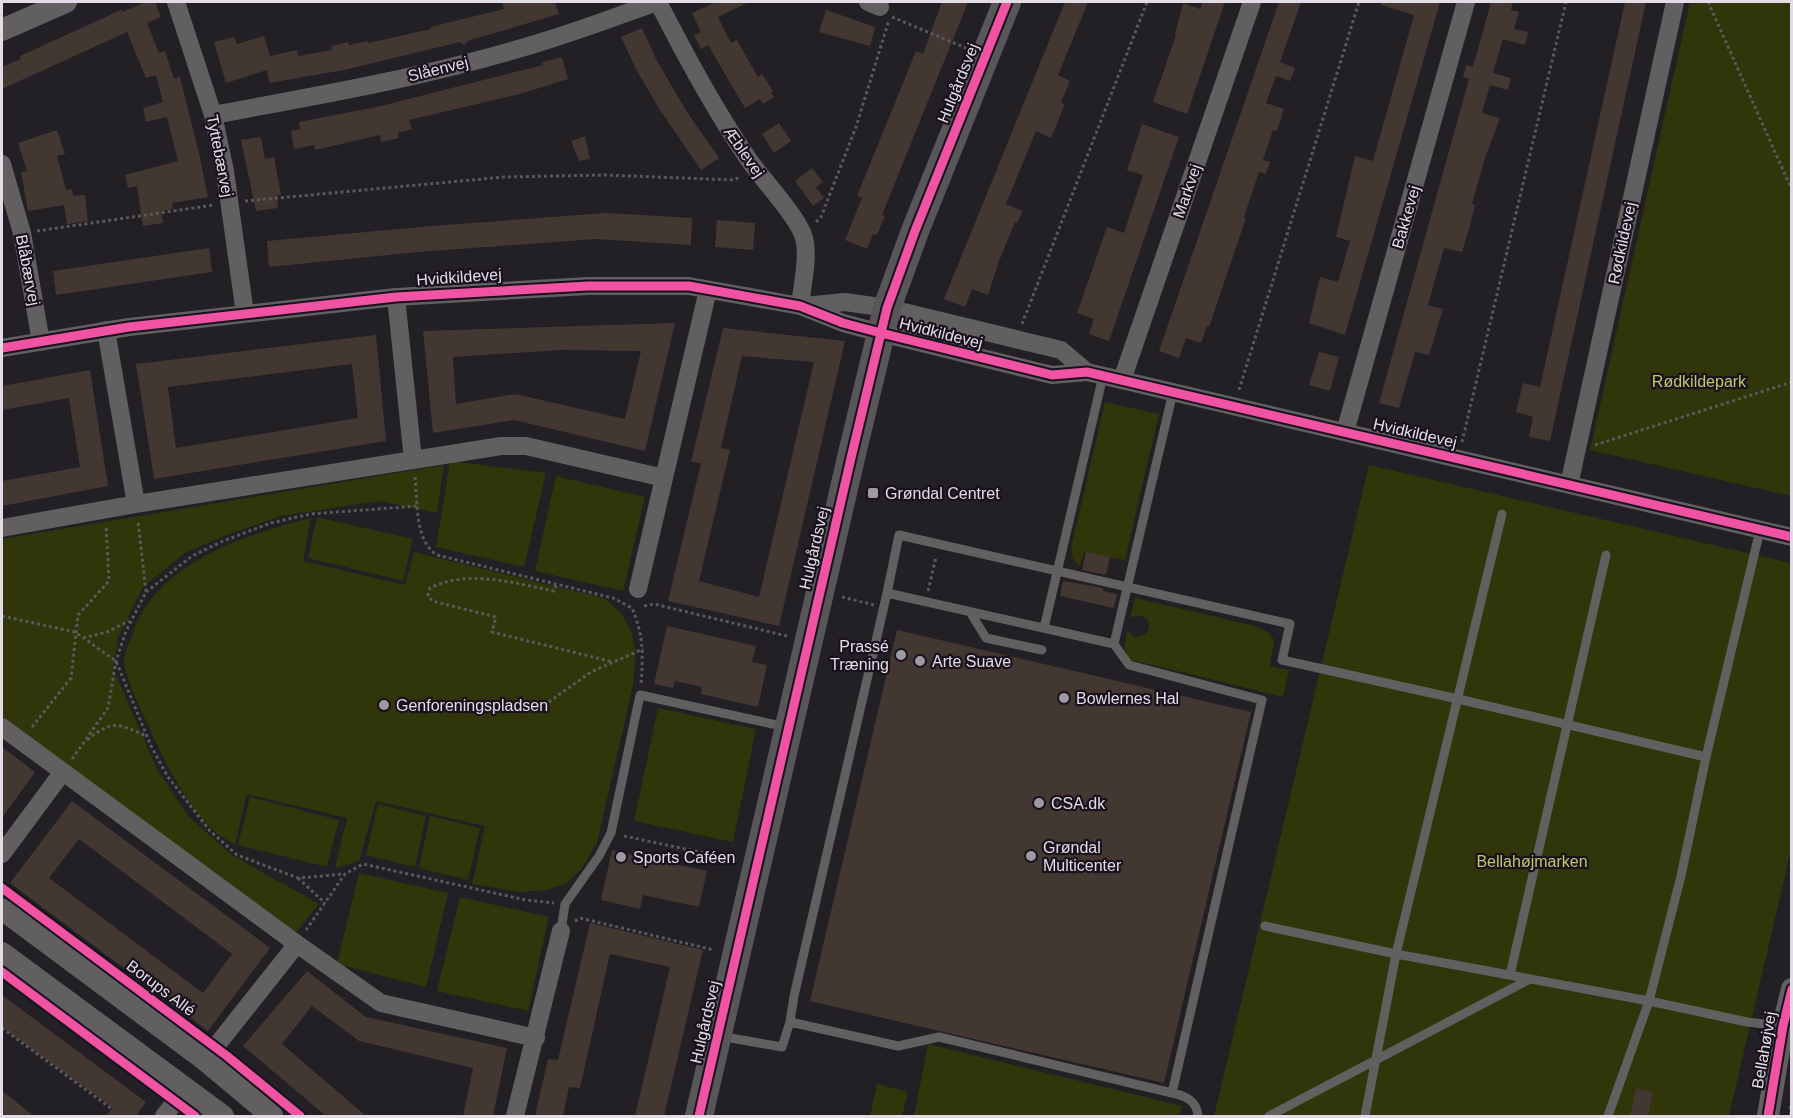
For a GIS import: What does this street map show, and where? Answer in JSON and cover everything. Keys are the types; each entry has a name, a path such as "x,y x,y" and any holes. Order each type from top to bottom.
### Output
{"main road":[{"name":"Hulgårdsvej","path":"699,1116 884,321 919,221 1006,2"}],"street":[{"path":"2,13 27,2"},
{"path":"2,30 66,2"},
{"name":"Tyttebærvej","path":"176,2 213,115 225,171 245,314"},
{"name":"Slåenvej","path":"213,115 366,87 460,64 553,39 658,2"},
{"name":"Æblevej","path":"658,2 712,103 755,169 795,220 804,237 805,253 800,306"},
{"name":"Markvej","path":"1122,380 1252,2"},
{"name":"Bakkevej","path":"1345,432 1467,2"},
{"name":"Rødkildevej","path":"1569,485 1675,2"},
{"name":"Blåbærvej","path":"2,164 21,233 41,342"},
{"name":"Hvidkildevej","path":"2,348 106,330 396,297 588,286 689,286 800,306 843,322 884,321 1016,340 1061,350 1095,374"},
{"path":"638,589 708,290"},
{"name":"Hvidkildevej","path":"396,297 413,460"},
{"name":"Hvidkildevej","path":"800,306 846,302 884,321 1052,375 1095,374 1791,537"},
{"path":"106,330 136,504"},
{"path":"2,528 105,509 501,446 526,446 664,478"},
{"path":"2,727 62,773 381,1003 536,1038"},
{"path":"2,854 62,773"},
{"name":"Borups Allé","path":"2,909 205,1059 272,1116"},
{"path":"515,1116 561,931"},
{"path":"205,1059 297,944"},
{"path":"2,953 223,1116"},
{"name":"Bellahøjvej","path":"1768,1116 1791,989"},
{"path":"164,1116 186,1088"}],"lane":[{"path":"1044,628 1095,374"},
{"path":"1114,644 1173,392"},
{"path":"1365,1116 1396,954 1502,514"},
{"path":"1608,1116 1649,1001 1681,876 1706,757 1760,530"},
{"path":"717,1036 782,1047 790,1022 899,535 1290,624 1281,660 1706,757"},
{"path":"1510,975 1606,555"},
{"path":"887,593 1114,644 1129,665 1262,700 1172,1093"},
{"path":"970,612 986,638 1042,650"},
{"path":"561,931 565,904 599,856 610,833 640,695 789,727"},
{"path":"1264,926 1747,1022 1783,1026"},
{"path":"1269,1116 1530,979"},
{"path":"790,1022 898,1046 939,1037 1185,1096 1192,1101 1198,1111 1198,1116"}],"path":[{"path":"1016,340 1147,2"},
{"path":"1234,406 1359,2"},
{"path":"1458,459 1566,2"},
{"path":"1708,2 1791,190"},
{"path":"821,217 856,127 883,9 950,41"},
{"path":"21,233 230,203 504,177 605,175 734,180 755,169"},
{"path":"1576,451 1791,382"},
{"path":"413,460 421,534 428,548 437,555 613,598 632,608 654,604 808,642"},
{"path":"136,504 146,592"},
{"path":"62,773 108,708 116,661 126,631 146,592 192,556 271,522 310,514 418,506"},
{"path":"20,741 71,678 78,615 109,581 105,509"},
{"path":"925,602 939,544"},
{"path":"556,584 554,591 486,579 459,578 444,581 430,588 428,595 432,601 496,617 492,632 613,662"},
{"path":"632,608 640,628 643,649 640,695"},
{"path":"2,616 75,632 116,661 147,736 168,777 210,831 237,855 298,878 325,903"},
{"path":"83,638 107,632 131,620"},
{"path":"539,709 582,681 591,672 643,649"},
{"path":"84,743 101,728 110,724 147,736"},
{"path":"610,833 757,864"},
{"path":"298,878 345,874 363,864 526,900 565,904"},
{"path":"297,944 345,874"},
{"path":"561,931 580,918 736,956"},
{"path":"2,1028 112,1109"}],"green space":[{"name":"Rødkildepark","path":"1690,2 1791,2 1791,496 1590,450"},
{"path":"1105,402 1159,414 1125,560 1084,552 1080,566 1073,559 1071,548"},
{"path":"450,461 546,473 524,567 436,547"},
{"path":"444,465 437,513 380,501 281,516 185,553 143,587 118,638 113,668 157,769 188,816 232,855 319,904 295,934 2,720 2,539"},
{"name":"Bellahøjmarken","path":"1369,465 1791,563 1791,850 1729,1116 1214,1116"},
{"path":"556,476 645,497 623,591 535,571"},
{"path":"317,517 413,539 403,581 308,558"},
{"name":"Genforeningspladsen","path":"311,518 303,561 405,585 414,552 604,598 622,614 631,632 636,653 633,685 597,843 581,870 565,884 546,890 521,892 472,884 485,826 376,801 359,861 335,868 347,818 247,794 235,845 213,830 187,798 172,775 136,700 125,669 124,658 127,648 143,610 160,589 181,571 205,556 231,543"},
{"path":"1135,598 1255,626 1269,633 1274,640 1270,666 1289,670 1283,697 1132,660 1125,650 1127,630 1134,637 1141,636 1149,629 1147,620 1143,617 1130,618"},
{"path":"658,708 756,729 733,842 634,821"},
{"path":"250,797 339,820 327,867 238,845"},
{"path":"378,804 426,816 415,867 366,855"},
{"path":"430,816 480,828 468,880 419,868"},
{"path":"359,873 448,893 426,987 337,964"},
{"path":"460,897 549,917 528,1011 437,991"},
{"path":"928,1044 1182,1106 1179,1116 914,1116"},
{"path":"877,1084 908,1092 902,1116 870,1116"}],"building":[{"path":"146,2 155,2 161,17 147,23 159,53 165,51 174,79 180,77 208,197 172,203 173,209 161,211 163,223 143,226 137,186 128,188 125,175 178,161 167,117 146,122 143,108 163,102 156,75 146,78 127,32 2,89 2,67 21,59 20,56 121,10 122,12"},
{"path":"502,2 555,2 559,14 467,41 465,45 460,42 344,70 269,83 267,70 226,83 214,42 234,37 237,44 264,36 270,56 297,50 298,56 332,50 331,46 348,42 349,45 367,41 368,43 431,29 430,27 504,9"},
{"path":"716,2 749,2 718,17 731,43 737,40 758,77 762,74 773,91 771,92 774,97 763,104 760,99 745,108 708,45 701,49 694,35 701,32 692,13"},
{"path":"942,2 968,2 882,215 885,216 877,235 873,234 867,249 845,240 862,198 857,196 916,51 923,54"},
{"path":"1065,2 1088,2 1058,75 1070,81 1061,103 1065,104 1051,138 1036,131 1006,204 1023,211 1017,223 1015,222 988,295 972,289 965,307 944,299"},
{"path":"1203,2 1225,2 1187,114 1153,102 1176,35 1183,3 1200,9"},
{"path":"1279,2 1301,2 1280,62 1295,68 1290,81 1276,76 1266,103 1284,109 1277,131 1273,130 1263,160 1270,162 1266,174 1259,172 1209,327 1207,326 1201,343 1186,338 1179,358 1159,351"},
{"path":"1382,2 1440,2 1345,335 1309,323 1320,277 1338,282 1350,241 1336,237 1355,156 1373,161 1414,15 1381,5"},
{"path":"1491,2 1513,2 1511,10 1519,12 1514,29 1528,32 1525,45 1503,39 1493,73 1511,78 1508,90 1490,85 1482,113 1500,118 1485,158 1462,252 1444,248 1428,305 1443,309 1429,355 1415,352 1399,408 1379,403 1469,79 1463,77 1466,65 1473,67"},
{"path":"1625,2 1646,2 1550,441 1529,437 1533,417 1516,412 1523,383 1540,387"},
{"path":"826,10 875,27 870,46 819,32"},
{"path":"642,28 657,61 687,112 719,158 701,170 660,110 637,71 621,37"},
{"path":"562,57 568,79 520,94 409,120 412,129 398,133 399,138 381,142 380,135 315,150 314,145 294,149 291,131 300,129 299,122 381,106 543,65 542,62"},
{"path":"779,123 791,141 774,153 762,134"},
{"path":"1142,124 1179,137 1109,341 1089,334 1094,319 1077,313 1107,227 1124,233 1143,175 1127,170"},
{"path":"57,130 65,154 57,156 66,190 72,189 73,196 85,195 88,221 67,224 64,205 28,211 21,172 27,171 18,143"},
{"path":"585,136 590,159 579,161 571,141"},
{"path":"261,137 265,159 274,157 281,195 277,196 278,208 256,211 241,140"},
{"path":"812,168 823,182 816,187 824,198 813,206 795,181"},
{"path":"606,213 692,218 691,245 596,239 418,252 269,267 267,241"},
{"path":"717,220 755,223 753,250 715,247"},
{"path":"209,248 212,272 56,295 53,271"},
{"path":"675,323 645,451 514,420 433,433 423,331","holes":["560,350 641,351 625,419 515,394 456,404 453,357"]},
{"path":"723,328 845,341 779,626 668,601 701,463 691,462","holes":["742,356 814,362 759,597 699,581 730,450 721,448"]},
{"path":"376,335 386,441 154,479 136,364","holes":["352,364 358,418 176,448 168,387"]},
{"path":"1319,352 1339,357 1330,391 1309,385"},
{"path":"90,370 108,486 2,506 2,481 80,467 69,398 2,410 2,386"},
{"path":"1086,552 1110,557 1106,575 1082,570"},
{"path":"1063,581 1103,588 1103,591 1117,594 1114,608 1060,596"},
{"path":"667,626 756,646 752,662 767,665 758,707 701,694 702,687 675,681 673,688 654,684"},
{"name":"Grøndal Multicenter","path":"897,630 1251,712 1164,1083 810,1001"},
{"path":"2,747 35,772 2,818"},
{"path":"72,801 270,948 208,1031 10,883","holes":["79,839 232,954 203,993 49,878"]},
{"path":"612,850 707,871 699,907 643,895 640,909 601,900"},
{"path":"590,923 703,950 664,1116 635,1116 670,967 610,954 580,1088 569,1087 563,1116 535,1116 548,1059 558,1060"},
{"path":"307,971 366,1017 507,1048 493,1116 463,1116 473,1068 359,1041 312,1006 282,1044 366,1116 326,1116 243,1046"},
{"path":"2,995 146,1102 136,1116 106,1116 113,1108 2,1027"},
{"path":"1636,1088 1653,1092 1648,1116 1630,1116"},
{"path":"2,1091 34,1116 2,1116"}],"cycle path":[{"path":"699,1116 887,308 915,231 1007,2"},
{"path":"2,348 129,327 396,297 588,286 689,286 800,306 843,323 1052,375 1087,372 1792,537"},
{"path":"2,888 227,1056 300,1116"},
{"path":"2,972 195,1116"},
{"path":"1768,1116 1783,1026 1792,989"}],"place":[{"name":"Grøndal Centret","path":"873,493"},
{"name":"Prassé Træning","path":"901,655"},
{"name":"Arte Suave","path":"920,661"},
{"name":"Bowlernes Hal","path":"1064,698"},
{"name":"Genforeningspladsen","path":"384,705"},
{"name":"CSA.dk","path":"1039,803"},
{"name":"Grøndal Multicenter","path":"1031,856"},
{"name":"Sports Caféen","path":"621,857"}]}
